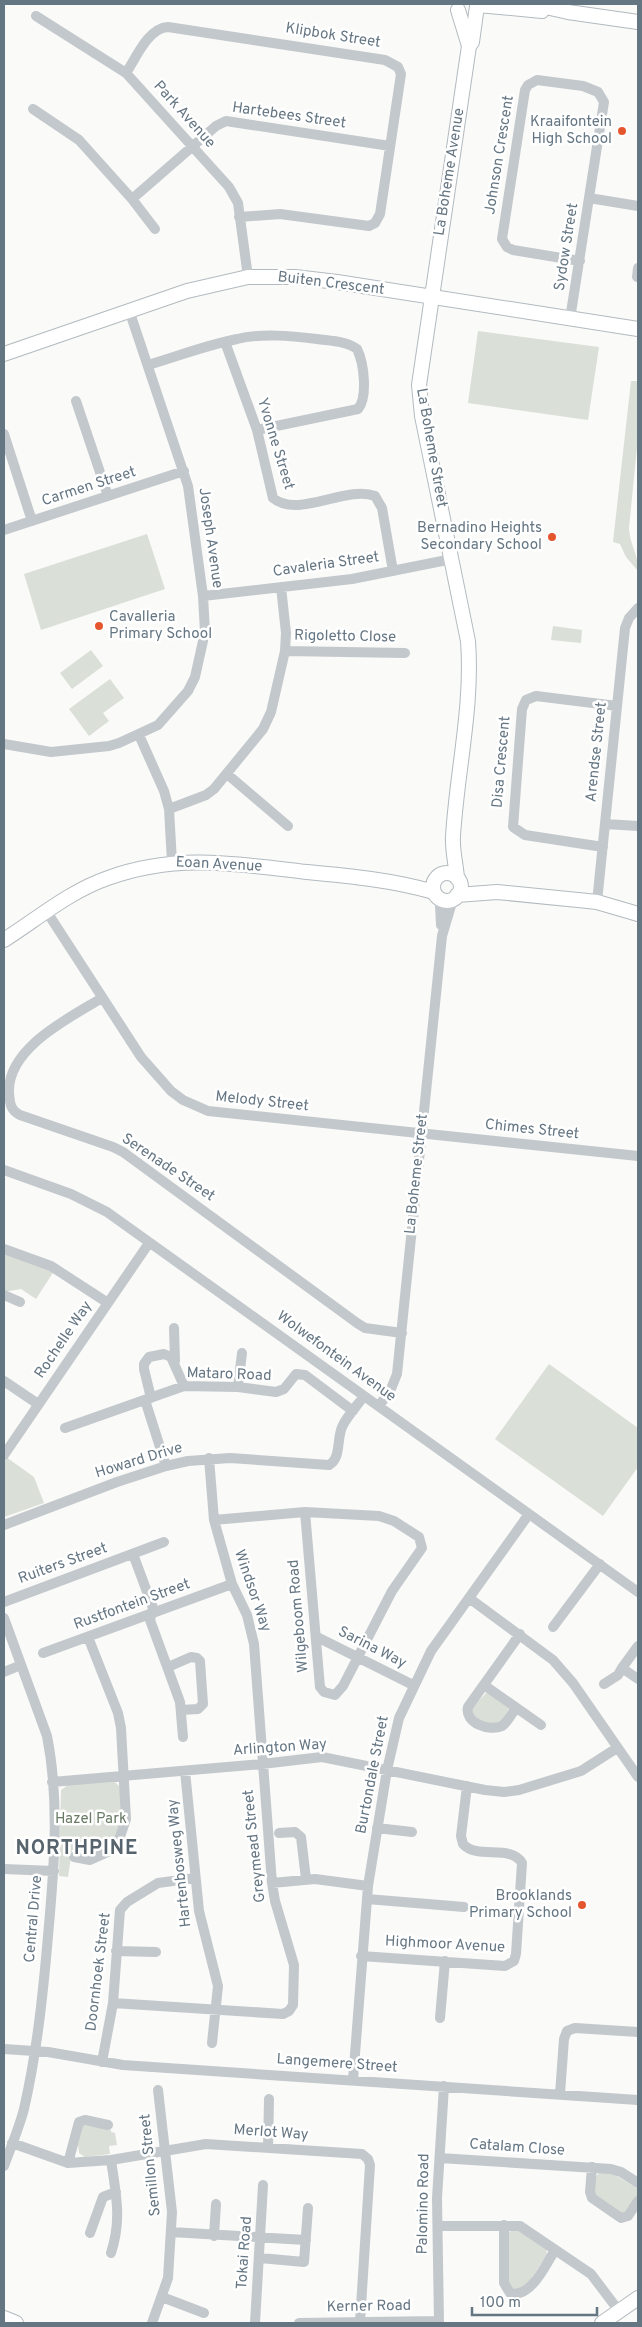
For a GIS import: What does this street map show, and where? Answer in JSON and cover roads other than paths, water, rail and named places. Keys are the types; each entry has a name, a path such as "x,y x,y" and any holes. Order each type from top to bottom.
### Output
{"street":[{"path":"532,4 568,12"},
{"path":"455,7 468,12 478,5 568,12 638,22"},
{"name":"La Boheme Avenue","path":"430,297 469,46 472,42 478,5"},
{"name":"La Boheme Avenue","path":"455,7 469,46"},
{"name":"Park Avenue","path":"36,16 126,73 235,195 248,277"},
{"name":"Klipbok Street","path":"126,73 152,34 162,28 202,31 385,60 398,67 401,74 380,214 375,222 369,226 280,214 239,217"},
{"name":"Johnson Crescent","path":"580,261 513,250 507,247 502,239 523,98 525,90 532,82 538,80 584,86 595,90 602,96 604,102 589,198"},
{"path":"32,109 79,140 132,199 155,229"},
{"name":"Hartebees Street","path":"132,199 216,126 226,121 390,146"},
{"name":"Sydow Street","path":"570,319 589,198 638,206"},
{"name":"Buiten Crescent","path":"4,354 187,291 248,277 295,277 638,329"},
{"name":"La Boheme Street","path":"430,297 419,385 424,424 468,641 469,673 453,838 458,879"},
{"name":"Joseph Avenue","path":"5,747 51,752 109,746 139,735 158,725 191,687 203,646 203,596 188,486 129,310"},
{"path":"148,365 225,342 254,336 303,338 352,346 360,354 363,394 361,406 358,410 257,430"},
{"name":"Yvonne Street","path":"225,342 257,430 273,498 279,503 292,505 358,494 375,496 382,508 393,571"},
{"path":"76,401 108,496"},
{"path":"4,434 32,521"},
{"name":"Carmen Street","path":"4,530 184,471"},
{"name":"Cavaleria Street","path":"203,596 352,579 452,559"},
{"path":"169,809 210,792 263,729 269,717 285,651 286,622 281,587"},
{"name":"Arendse Street","path":"597,902 625,628 629,618 638,608"},
{"name":"Rigoletto Close","path":"285,651 405,653"},
{"name":"Disa Crescent","path":"603,847 525,836 513,827 522,709 526,700 536,696 617,706"},
{"path":"139,735 164,791 169,809 172,862"},
{"path":"227,774 288,826"},
{"path":"605,824 638,826"},
{"name":"La Boheme Street","path":"439,876 453,838"},
{"name":"Eoan Avenue","path":"4,940 72,895 107,878 143,867 172,862 214,862 392,881 423,880 439,876"},
{"path":"497,892 458,879 450,873 439,876 433,884 435,893 446,900 455,897 497,892 597,902 638,914"},
{"path":"455,897 460,888 458,879"},
{"name":"Eoan Avenue","path":"392,881 435,893"},
{"name":"La Boheme Street","path":"379,1406 391,1389 397,1374 402,1333 442,936 440,905 435,893"},
{"name":"La Boheme Street","path":"442,936 455,897"},
{"name":"Melody Street","path":"47,912 141,1057 164,1084 184,1100 208,1111 422,1133"},
{"name":"Serenade Street","path":"102,998 50,1030 35,1042 10,1077 10,1100 13,1110 20,1115 118,1150 357,1323 365,1328 402,1333"},
{"name":"Chimes Street","path":"422,1133 638,1156"},
{"name":"Wolwefontein Avenue","path":"4,1170 95,1204 638,1592"},
{"name":"Rochelle Way","path":"4,1455 149,1243"},
{"path":"4,1249 58,1269 108,1303"},
{"path":"4,1295 20,1302"},
{"name":"Mataro Road","path":"174,1328 174,1361"},
{"path":"238,1387 242,1353"},
{"path":"166,1466 148,1399 144,1369 149,1356 164,1354 171,1357 184,1386"},
{"name":"Mataro Road","path":"65,1428 184,1386 238,1387 279,1392 284,1389 294,1376 301,1374 353,1411"},
{"path":"4,1381 38,1404"},
{"name":"Howard Drive","path":"4,1525 166,1466 208,1458 252,1458 328,1465 334,1461 343,1426 364,1396"},
{"name":"Windsor Way","path":"208,1458 214,1520 232,1584 247,1615 254,1644 262,1764"},
{"path":"214,1520 305,1512 387,1518 419,1537 422,1541 422,1548 392,1591 357,1658"},
{"name":"Wilgeboom Road","path":"305,1512 320,1687 324,1692 335,1694 341,1690 357,1658"},
{"name":"Burtondale Street","path":"353,2080 361,1956 368,1886 387,1770 399,1718 428,1656 529,1514"},
{"name":"Ruiters Street","path":"4,1602 164,1542"},
{"path":"132,1554 153,1608 150,1620 180,1702 182,1738"},
{"path":"554,1627 600,1564"},
{"name":"Rustfontein Street","path":"43,1654 232,1584"},
{"path":"469,1598 553,1660 573,1683 638,1777"},
{"name":"Central Drive","path":"4,1618 47,1736 52,1782 55,1844 43,1989 34,2052 24,2108 4,2166"},
{"path":"516,1708 504,1724 499,1727 473,1722 467,1714 468,1707 520,1634"},
{"path":"74,1857 85,1860 100,1857 110,1851 117,1843 126,1819 122,1728 118,1713 88,1637"},
{"name":"Sarina Way","path":"317,1637 413,1685"},
{"path":"604,1684 618,1675 638,1646"},
{"path":"168,1667 191,1657 197,1658 200,1662 203,1704 198,1709 181,1710"},
{"path":"4,1672 21,1665"},
{"path":"622,1668 638,1679"},
{"path":"484,1685 541,1725"},
{"name":"Arlington Way","path":"52,1782 328,1757 494,1791 519,1790 582,1771 617,1748"},
{"name":"Greymead Street","path":"216,2010 283,2014 289,2011 293,2005 294,1965 275,1902 262,1764"},
{"name":"Hartenbosweg Way","path":"185,1770 195,1878 202,1925 217,1981 212,2043"},
{"name":"Highmoor Avenue","path":"361,1956 505,1966 514,1961 522,1863 513,1855 471,1850 462,1844 461,1836 467,1786"},
{"path":"377,1828 412,1832"},
{"path":"279,1833 295,1832 301,1837 306,1879"},
{"path":"4,1869 54,1871"},
{"name":"Doornhoek Street","path":"102,2062 113,2003 119,1914 124,1904 161,1882 195,1878"},
{"path":"272,1883 323,1879 368,1886"},
{"path":"367,1899 464,1906"},
{"path":"116,1950 156,1952"},
{"path":"440,2018 445,1962"},
{"path":"113,2003 216,2010"},
{"path":"560,2094 564,2039 567,2031 575,2028 638,2032"},
{"name":"Langemere Street","path":"4,2049 123,2065 638,2100"},
{"name":"Palomino Road","path":"439,2322 438,2226 444,2086"},
{"name":"Semillon Street","path":"152,2323 168,2278 172,2204 158,2090"},
{"path":"268,2148 269,2099"},
{"path":"68,2163 79,2122 85,2120 108,2125"},
{"name":"Merlot Way","path":"12,2143 68,2163 111,2160 165,2152 198,2144 359,2154 368,2159 370,2165 360,2322"},
{"name":"Catalam Close","path":"440,2158 617,2170 638,2183"},
{"path":"111,2160 116,2192 117,2233 111,2253"},
{"path":"592,2167 590,2192 596,2202 621,2218 628,2216 638,2201"},
{"name":"Tokai Road","path":"255,2323 262,2238 263,2185"},
{"path":"90,2233 104,2197 116,2192"},
{"path":"214,2236 216,2204"},
{"path":"260,2258 304,2262 308,2208"},
{"path":"504,2225 504,2283 510,2293 520,2293 532,2284 555,2250"},
{"path":"438,2226 520,2226 594,2277 613,2318 638,2298"},
{"path":"171,2232 306,2240"},
{"path":"162,2297 204,2313"},
{"path":"4,2318 16,2323"},
{"name":"Kerner Road","path":"299,2323 439,2322"}],"place":[{"name":"Kraaifontein High School","path":"622,131"},
{"name":"Bernadino Heights Secondary School","path":"552,537"},
{"name":"Cavalleria Primary School","path":"99,626"},
{"name":"Brooklands Primary School","path":"582,1905"}],"district":[{"name":"NORTHPINE","path":"77,1849"}],"park label":[{"name":"Hazel Park","path":"91,1819"}]}
